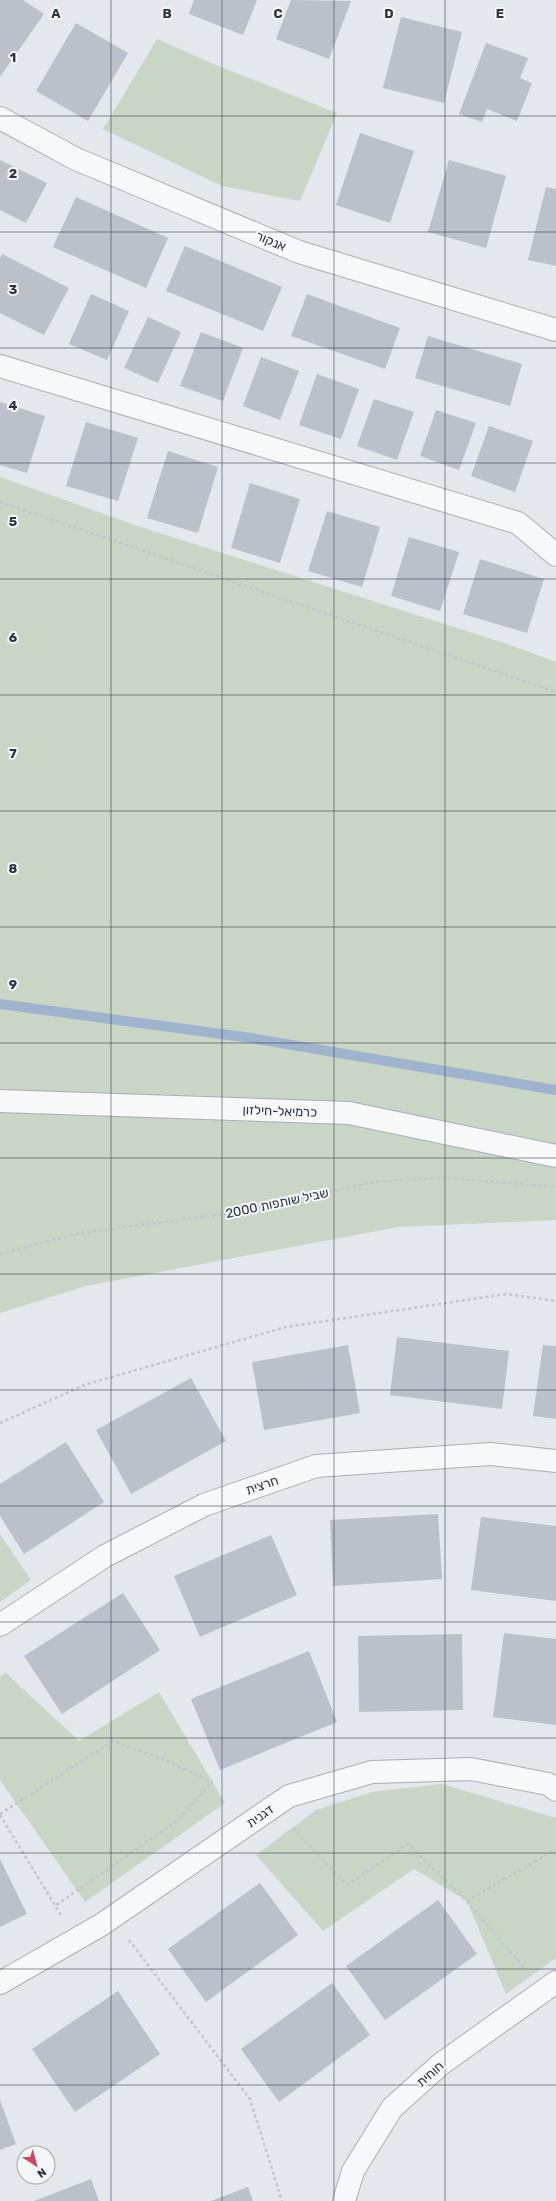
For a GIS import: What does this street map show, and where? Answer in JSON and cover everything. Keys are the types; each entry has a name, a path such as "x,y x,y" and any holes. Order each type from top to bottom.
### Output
{"street":[{"name":"אנקור","path":"0,118 76,159 299,252 555,332"},
{"path":"0,366 518,522 556,555"},
{"name":"כרמיאל-חילזון","path":"0,1101 349,1113 556,1156"},
{"name":"חרצית","path":"0,1625 105,1556 204,1505 316,1466 490,1454 556,1461"},
{"name":"דגנית","path":"0,1983 111,1917 289,1796 372,1772 471,1769 548,1784 556,1790"},
{"name":"חוחית","path":"344,2201 353,2171 392,2108 441,2064 550,1987"}],"path":[{"path":"0,502 556,692"},
{"name":"שביל שותפות 2000","path":"0,1254 80,1232 232,1213 380,1181 447,1178 556,1187"},
{"path":"0,1423 84,1385 286,1327 506,1294 556,1300"},
{"path":"55,1906 178,1820 212,1782 160,1758 113,1741 0,1814 55,1906 75,1939"},
{"path":"273,1807 346,1885 408,1844 467,1901 550,1987"},
{"path":"467,1901 556,1849"},
{"path":"111,1917 250,2099 282,2201"}],"green space":[{"path":"157,39 216,65 337,113 300,201 222,186 103,129"},
{"path":"0,477 138,526 507,644 556,662 556,1220 398,1227 86,1286 0,1313"},
{"path":"0,1534 31,1580 0,1602"},
{"path":"6,1673 79,1741 159,1692 225,1803 85,1902 0,1780 0,1676"},
{"path":"442,1784 556,1818 556,1958 506,1994 467,1901 414,1869 323,1931 256,1855 316,1810 372,1792"}],"building":[{"path":"0,0 23,0 44,14 0,77"},
{"path":"194,0 257,0 243,35 189,14"},
{"path":"291,0 351,1 329,59 276,39"},
{"path":"401,17 462,32 444,103 383,88"},
{"path":"76,23 128,53 88,121 36,91"},
{"path":"486,43 528,58 520,78 532,83 517,121 487,109 482,122 459,114"},
{"path":"360,133 414,151 390,223 336,205"},
{"path":"0,160 47,183 26,223 0,210"},
{"path":"449,160 506,176 486,248 428,232"},
{"path":"546,187 556,189 556,266 528,260"},
{"path":"76,197 168,238 146,288 53,247"},
{"path":"185,246 282,287 263,331 166,291"},
{"path":"2,254 69,288 44,335 0,313 0,258"},
{"path":"91,294 129,311 107,360 69,344"},
{"path":"307,294 400,328 385,369 291,336"},
{"path":"148,317 181,332 158,383 124,368"},
{"path":"201,332 243,348 223,401 180,386"},
{"path":"428,336 522,364 510,406 415,378"},
{"path":"261,357 299,371 280,420 243,406"},
{"path":"317,374 359,389 341,439 299,425"},
{"path":"374,399 414,412 397,460 357,446"},
{"path":"0,402 45,416 27,473 0,465"},
{"path":"436,410 476,423 459,470 420,456"},
{"path":"86,422 138,438 118,501 66,486"},
{"path":"489,426 533,441 515,492 471,476"},
{"path":"168,451 218,467 198,533 147,518"},
{"path":"250,483 300,499 280,563 231,548"},
{"path":"327,511 380,527 362,587 308,571"},
{"path":"409,537 459,552 440,611 391,596"},
{"path":"480,559 544,579 527,633 463,614"},
{"path":"397,1337 509,1351 502,1409 390,1395"},
{"path":"348,1345 360,1413 264,1430 252,1362"},
{"path":"543,1345 556,1346 556,1419 533,1416"},
{"path":"191,1378 226,1441 131,1494 96,1430"},
{"path":"66,1442 104,1502 24,1554 0,1516 0,1484"},
{"path":"438,1514 442,1579 333,1586 330,1520"},
{"path":"481,1517 556,1526 556,1601 471,1590"},
{"path":"271,1535 297,1595 200,1637 174,1576"},
{"path":"123,1593 160,1650 62,1714 24,1656"},
{"path":"504,1633 556,1639 556,1725 493,1717"},
{"path":"462,1634 463,1710 359,1712 358,1636"},
{"path":"309,1651 337,1722 220,1770 191,1699"},
{"path":"0,1859 27,1914 0,1927"},
{"path":"260,1883 298,1935 206,2002 168,1949"},
{"path":"438,1900 477,1954 385,2020 346,1966"},
{"path":"332,1983 370,2035 279,2102 241,2049"},
{"path":"118,1991 160,2054 75,2112 32,2049"},
{"path":"0,2100 16,2144 0,2150"},
{"path":"91,2179 99,2201 34,2201"},
{"path":"248,2187 253,2201 211,2201"}],"waterway":[{"path":"0,1004 251,1038 556,1090"}]}
